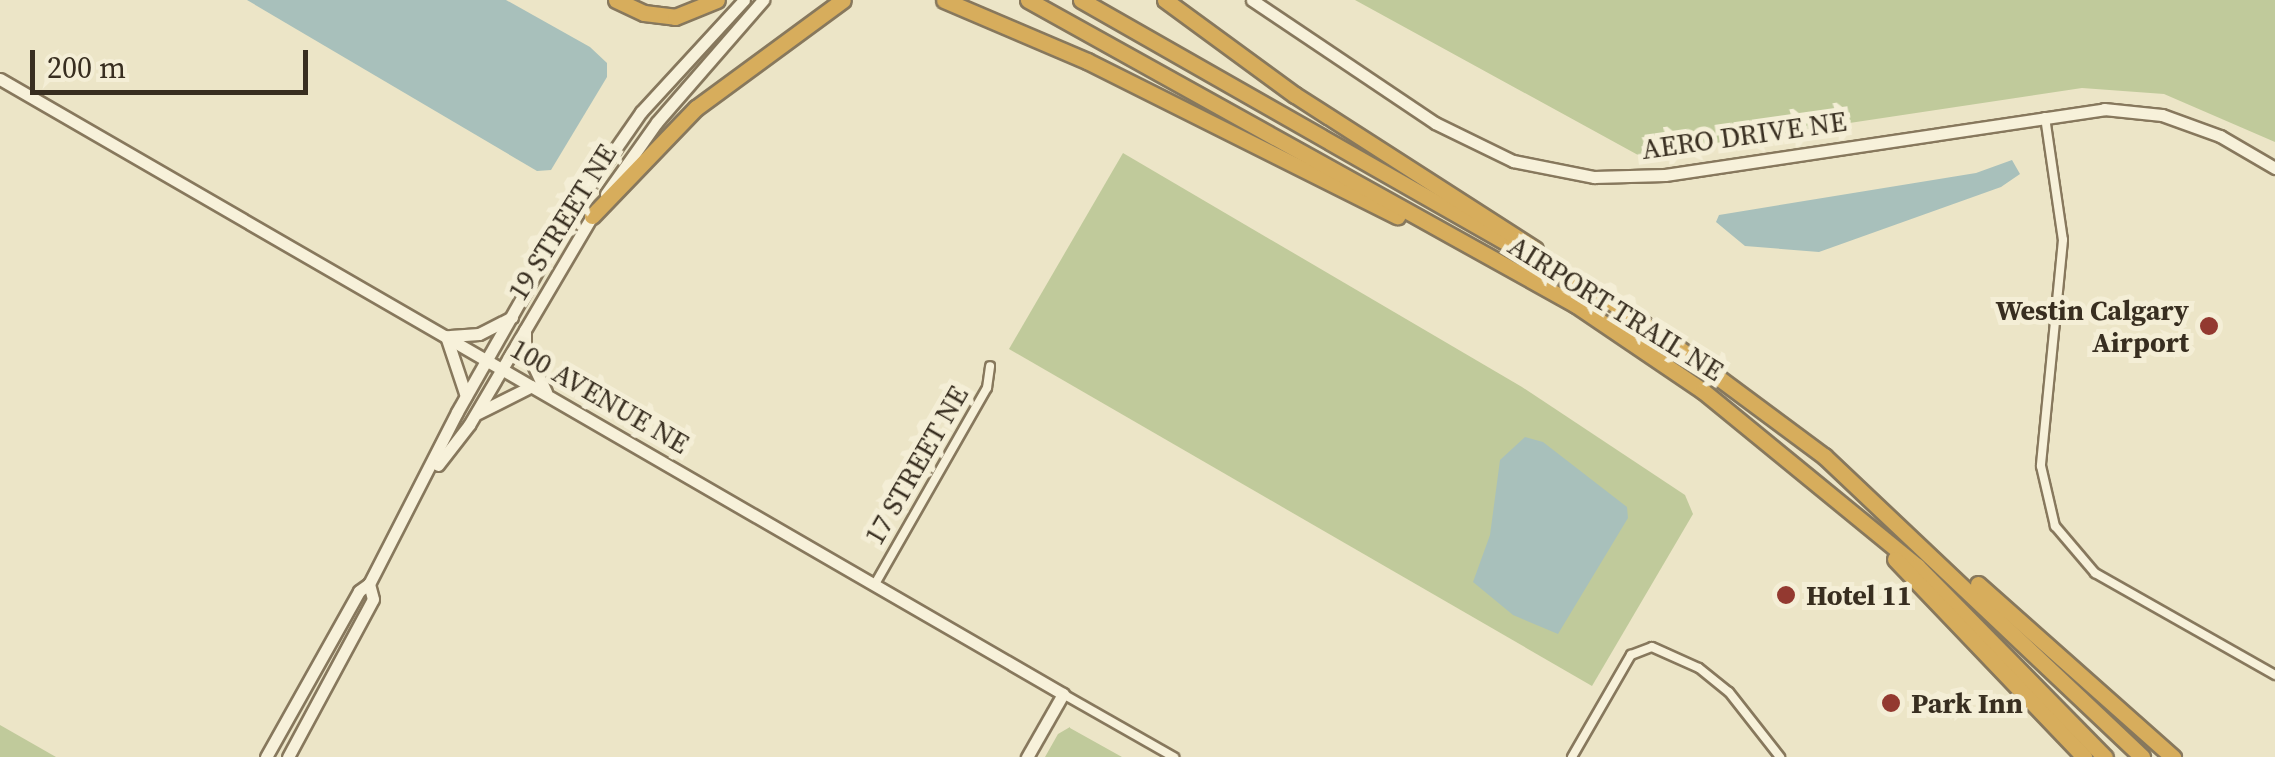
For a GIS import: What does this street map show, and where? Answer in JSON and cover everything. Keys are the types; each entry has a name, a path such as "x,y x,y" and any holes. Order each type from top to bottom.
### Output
{"highway":[{"path":"616,0 644,14 675,17 717,0"},
{"path":"592,216 696,108 843,0"},
{"path":"944,0 1086,61 1576,305"},
{"path":"1018,0 1062,20"},
{"name":"AIRPORT TRAIL NE","path":"1028,0 1576,305 1752,427 1917,566 2105,757"},
{"name":"AIRPORT TRAIL NE","path":"1081,0 1616,305 1824,456 2142,757"},
{"path":"1164,0 1257,69 1616,305"},
{"path":"1752,427 1892,556 2084,757"},
{"path":"1824,456 2174,757"}],"street":[{"name":"19 STREET NE","path":"266,757 359,590 370,584 466,396 622,137 744,0"},
{"name":"19 STREET NE","path":"423,484 474,415 592,216 656,122 763,0"},
{"name":"AERO DRIVE NE","path":"1252,0 1435,123 1513,160 1594,177 1665,175 2104,109 2162,115 2220,136 2275,168"},
{"name":"100 AVENUE NE","path":"0,79 1174,757"},
{"path":"2045,116 2063,240 2041,466 2055,526 2095,573 2275,675"},
{"path":"466,396 446,336 478,334 512,317"},
{"path":"525,327 528,356 549,395"},
{"name":"17 STREET NE","path":"875,584 986,388 990,366"},
{"path":"474,415 504,395 532,386"},
{"name":"19 STREET NE","path":"288,757 373,599 370,584"},
{"path":"1572,757 1627,661 1643,648 1659,648 1702,670 1756,720 1780,757"},
{"path":"1027,757 1063,694"}],"green space":[{"path":"1355,0 2275,0 2275,142 2164,94 2082,88 1638,155"},
{"path":"1123,153 1522,387 1685,495 1693,514 1592,686 1009,349"},
{"path":"0,725 56,757 0,757"},
{"path":"1070,727 1122,757 1045,757 1058,734"}],"water":[{"path":"247,0 506,0 590,47 607,63 607,77 551,170 537,171"},
{"path":"2012,160 2020,174 2001,187 1819,252 1745,246 1716,222 1719,215 1976,173"},
{"path":"1525,437 1543,442 1627,507 1628,518 1558,634 1513,615 1473,582 1490,535 1500,460"}],"place":[{"name":"Westin Calgary Airport","path":"2209,326"},
{"name":"Hotel 11","path":"1786,595"},
{"name":"Park Inn","path":"1891,703"}]}
